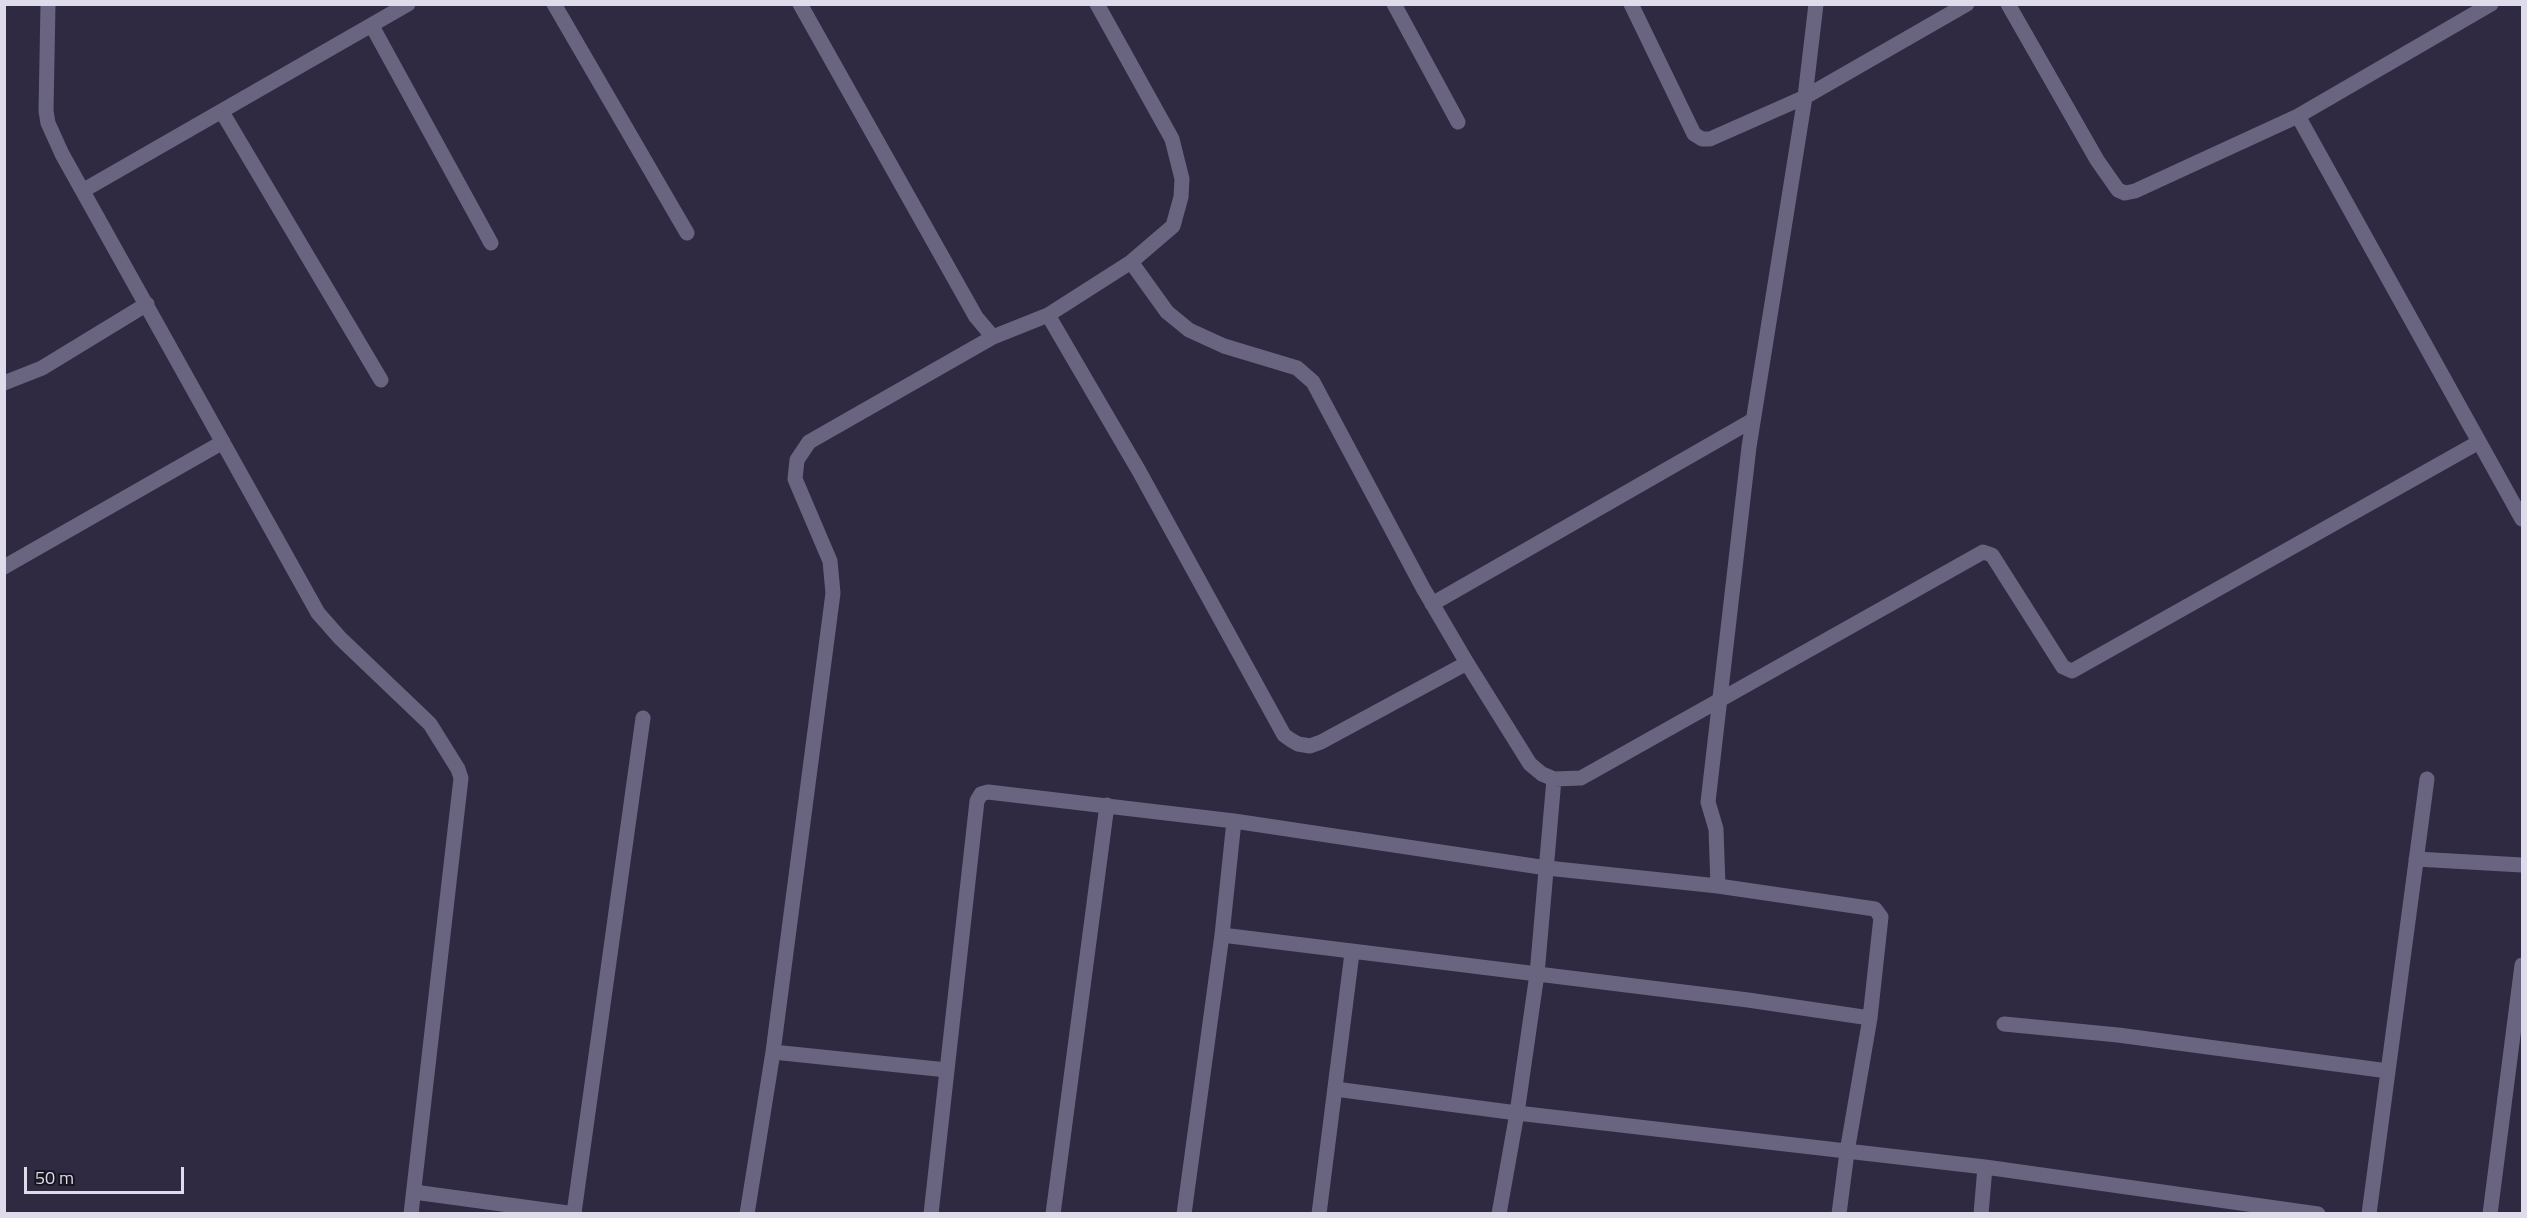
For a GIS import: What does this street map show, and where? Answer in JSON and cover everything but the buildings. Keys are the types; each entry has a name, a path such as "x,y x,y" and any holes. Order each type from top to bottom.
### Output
{"street":[{"path":"48,4 46,111 48,123 62,154 318,613 340,638 430,724 458,769 461,778 411,1214"},
{"path":"84,190 408,4"},
{"path":"554,4 687,233"},
{"path":"800,4 976,316 993,337"},
{"path":"747,1214 773,1052 833,593 830,561 795,479 797,460 809,442 993,337 1048,315 1131,262 1173,226 1181,197 1182,179 1172,139 1097,4"},
{"path":"1394,4 1458,122"},
{"path":"1631,4 1694,134 1710,139 1805,98 1967,4"},
{"path":"1718,886 1716,829 1708,802 1719,700 1753,420 1805,98 1816,4"},
{"path":"2008,4 2097,160 2122,192 2135,192 2298,116 2491,4"},
{"path":"372,26 491,243"},
{"path":"222,112 381,380"},
{"path":"2298,116 2523,519"},
{"path":"1131,262 1167,312 1196,335 1297,369 1313,382 1432,604 1467,663 1530,764 1542,774 1554,779 1581,778 1983,552 1992,555 2063,667 2072,671 2479,442"},
{"path":"4,383 42,368 147,304"},
{"path":"1048,315 1139,471 1284,735 1298,744 1310,746 1321,742 1467,663"},
{"path":"1432,604 1753,420"},
{"path":"4,567 224,442"},
{"path":"414,1192 574,1214 642,718"},
{"path":"1499,1214 1517,1113 1537,974 1554,779"},
{"path":"2369,1214 2427,779"},
{"path":"931,1214 979,796 988,792 1234,821 1547,868 1718,886 1869,908 1879,913 1881,917 1870,1018 1839,1214"},
{"path":"1053,1214 1107,805"},
{"path":"1184,1214 1222,935 1234,821"},
{"path":"2416,860 2523,866"},
{"path":"1222,935 1352,953 1748,1000 1870,1018"},
{"path":"1319,1214 1352,953"},
{"path":"2490,1214 2523,965"},
{"path":"2004,1024 2118,1035 2388,1071"},
{"path":"773,1052 947,1070"},
{"path":"1335,1089 1517,1113 1985,1167 2318,1214"},
{"path":"1981,1214 1985,1167"}]}
